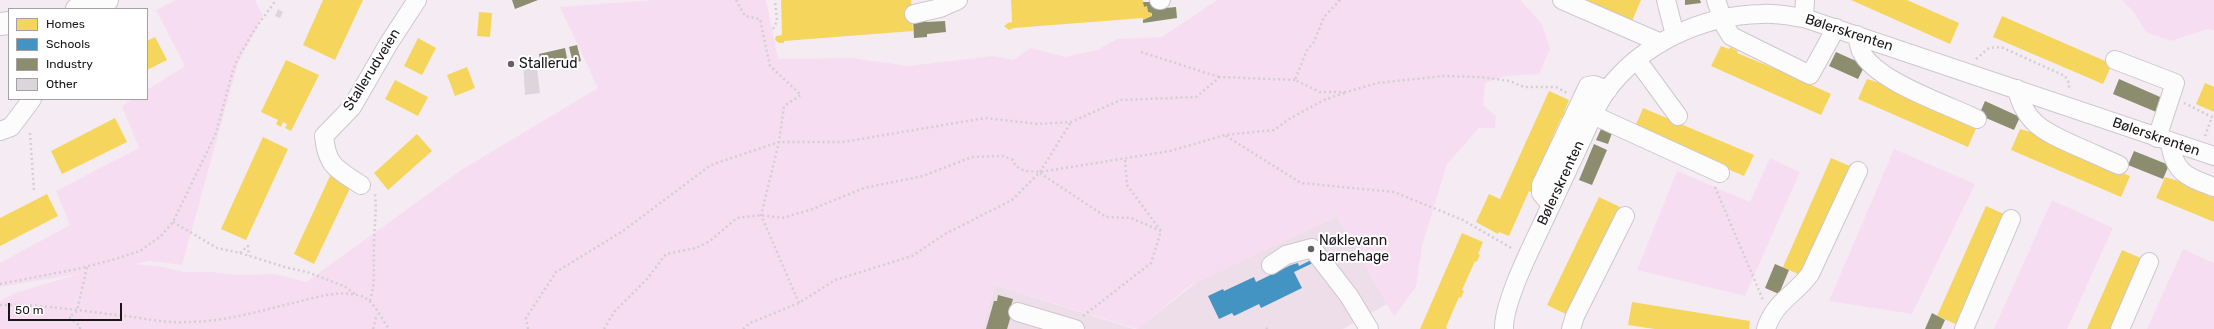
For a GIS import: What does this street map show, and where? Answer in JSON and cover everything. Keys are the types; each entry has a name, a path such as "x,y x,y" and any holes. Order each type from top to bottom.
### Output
{"main road":[{"path":"80,8 107,0"}],"street":[{"name":"Stallerudveien","path":"360,185 330,161 326,155 324,136 352,107 389,43 417,0"},
{"path":"914,14 940,8 958,0"},
{"path":"1562,0 1668,39 1666,0"},
{"path":"1716,0 1726,29 1735,40 1810,75 1836,28"},
{"path":"1804,18 1805,0"},
{"name":"Bølerskrenten","path":"1504,329 1504,321 1510,298 1528,256 1594,114 1608,90 1637,60 1668,39 1722,18 1762,7 1836,28 2214,156"},
{"path":"1857,35 1860,50 1884,76 1977,119"},
{"path":"1637,60 1678,116"},
{"path":"2115,60 2175,83 2164,140 2176,166 2182,173 2214,187"},
{"path":"1551,205 1545,200 1541,193 1541,185 1574,112 1588,86 1594,85 1608,90"},
{"path":"2016,89 2026,114 2041,130 2119,165"},
{"path":"0,132 11,127 31,100"},
{"path":"1594,114 1716,171"},
{"path":"1768,322 1791,293 1800,287 1810,274 1858,171"},
{"path":"1571,329 1583,298 1625,216"},
{"path":"1964,329 2011,218"},
{"path":"1271,265 1286,255 1312,248 1349,296 1369,329"},
{"path":"2120,329 2150,262"},
{"path":"1018,312 1073,328"}],"path":[{"path":"0,284 87,266 140,251 161,236 173,222 216,133 233,70 239,56 254,29 272,8 276,0"},
{"path":"736,0 745,16 760,19 770,66 801,95 784,106 779,142 761,215 799,303"},
{"path":"773,29 777,21 776,0"},
{"path":"1295,80 1307,50 1314,42 1324,17 1340,0"},
{"path":"1969,73 1980,54 1990,48 2001,47 2065,76 2069,83 2068,98 2064,105"},
{"path":"1141,52 1220,77 1295,80 1320,92 1347,92"},
{"path":"604,329 615,311 647,279 666,254 696,248 710,241 736,218 761,215 782,218 864,188 923,176 972,157 1003,156 1013,160 1014,165 1022,171 1040,172 1124,159 1170,151 1225,135 1274,130 1289,119 1324,100 1377,83 1443,76 1481,77 1510,81 1524,87 1556,87 1571,95 1574,112"},
{"path":"528,329 526,318 556,272 623,231 711,165 779,142 843,142 985,118 1038,124 1071,122 1121,100 1196,97 1220,77"},
{"path":"2182,102 2213,118 2203,142"},
{"path":"743,329 750,323 799,303 835,280 912,256 945,234 1012,200 1040,172 1071,122"},
{"path":"30,133 34,191"},
{"path":"1225,135 1301,183 1394,192 1463,220 1528,256"},
{"path":"1124,159 1127,185 1161,231"},
{"path":"1716,171 1716,190 1768,322"},
{"path":"1040,172 1106,217 1131,218 1161,231"},
{"path":"370,301 375,280 374,235 377,210 375,196"},
{"path":"173,222 217,248 240,252 285,268 307,272 344,286 355,294"},
{"path":"1073,328 1093,307 1151,263 1161,231"},
{"path":"240,252 248,246 249,256"},
{"path":"80,329 80,326 69,317 77,311 87,266"},
{"path":"0,305 77,311 164,322 188,322 232,317 334,294 355,294 364,296 370,301 389,329"},
{"path":"373,329 377,313"}],"shaded area":[{"path":"176,0 255,0 263,16 238,63 182,265 150,261 134,264 163,267 185,272 211,272 239,275 275,274 306,282 463,169 598,88 560,7 654,0 766,0 778,59 852,58 908,66 993,56 1013,60 1031,48 1065,57 1097,50 1118,39 1162,37 1217,0 1520,0 1542,24 1550,49 1539,74 1506,76 1485,83 1483,105 1496,116 1495,128 1479,128 1447,164 1422,246 1416,287 1394,317 1337,216 1191,285 1137,329 995,285 982,329 0,329 0,301 15,293 78,274 0,287 0,263 70,225 56,191 139,148 122,106 131,100 148,100 148,89 185,66 156,10"},
{"path":"2122,0 2214,0 2214,30 2208,29 2171,41 2146,32 2133,11"},
{"path":"1894,149 1975,184 1912,314 1829,301"},
{"path":"1770,158 1800,172 1745,296 1637,270 1677,171 1750,202"},
{"path":"2052,200 2113,228 2067,329 1994,329"},
{"name":"Nøklevann barnehage","path":"1337,216 1387,304 1343,329 1137,329 1197,282"},
{"path":"2183,249 2214,263 2214,329 2147,329"},
{"path":"995,285 1134,329 982,329"}],"building: Homes":[{"path":"323,0 363,0 335,60 303,45"},
{"path":"781,0 911,0 913,31 784,41 784,43 779,43 775,40 776,36 782,35"},
{"path":"1011,0 1143,0 1144,7 1147,6 1148,12 1152,13 1152,16 1143,20 1143,18 1014,28 1009,30 1004,26 1012,22"},
{"path":"1583,0 1641,0 1632,21"},
{"path":"1851,0 1907,0 1959,23 1950,44"},
{"path":"479,12 492,13 490,37 477,36"},
{"path":"2002,16 2112,64 2103,84 1993,37"},
{"path":"155,37 167,60 148,70 148,40"},
{"path":"418,38 436,48 422,75 404,66"},
{"path":"1721,46 1729,49 1730,47 1738,51 1737,53 1810,83 1809,84 1831,94 1821,115 1711,66"},
{"path":"286,60 319,75 291,131 285,128 287,124 283,122 281,127 276,124 278,120 261,112"},
{"path":"467,67 475,88 455,96 447,75"},
{"path":"1867,79 1883,84 1977,126 1968,147 1858,99"},
{"path":"395,80 428,97 418,116 385,99"},
{"path":"2205,83 2214,87 2214,112 2196,104"},
{"path":"1549,91 1569,100 1564,112 1566,113 1563,119 1561,118 1548,148 1550,149 1547,155 1545,154 1532,184 1534,185 1533,188 1531,192 1529,191 1509,236 1499,232 1498,234 1476,222 1489,194 1500,199"},
{"path":"1643,108 1754,155 1744,176 1634,129"},
{"path":"115,118 127,142 62,174 51,151"},
{"path":"2020,129 2037,134 2036,136 2130,176 2121,197 2011,150"},
{"path":"417,134 432,151 388,190 374,173"},
{"path":"263,137 288,149 246,240 221,229"},
{"path":"1831,158 1852,167 1804,277 1783,267"},
{"path":"330,176 351,186 314,264 294,254"},
{"path":"2165,177 2182,182 2182,184 2210,196 2211,194 2214,195 2214,222 2156,198"},
{"path":"47,194 58,216 0,246 0,218"},
{"path":"1599,197 1620,207 1568,315 1547,305"},
{"path":"1986,206 2006,215 1958,325 1937,316"},
{"path":"1462,233 1483,242 1478,254 1480,255 1477,262 1475,261 1462,290 1464,291 1461,298 1459,297 1446,327 1447,329 1420,329"},
{"path":"2122,250 2143,259 2112,329 2087,329"},
{"path":"1632,302 1750,321 1749,329 1655,329 1628,325"}],"building: Schools":[{"path":"1313,259 1315,262 1294,272 1302,288 1261,308 1259,304 1234,316 1232,313 1219,319 1208,296 1223,289 1224,291 1254,277 1256,282 1291,265 1298,263 1299,266"}],"building: Industry":[{"path":"512,0 538,0 515,9"},
{"path":"1685,0 1700,0 1701,3 1685,5"},
{"path":"1143,2 1155,2 1156,9 1176,7 1177,18 1143,23 1143,20 1152,16 1152,13 1148,12 1147,6 1144,7"},
{"path":"926,18 926,22 945,21 946,32 927,34 927,37 914,38 913,19"},
{"path":"577,45 581,61 573,63 569,47"},
{"path":"565,48 568,63 542,68 539,54"},
{"path":"1836,52 1865,65 1858,79 1829,66"},
{"path":"2119,79 2167,100 2161,114 2113,94"},
{"path":"1985,101 2020,117 2014,130 1979,115"},
{"path":"1601,129 1612,133 1608,144 1596,140"},
{"path":"1594,144 1607,150 1592,185 1579,180"},
{"path":"2134,151 2169,165 2163,179 2128,165"},
{"path":"1775,264 1789,270 1779,294 1765,288"},
{"path":"998,295 1013,299 1011,306 1013,309 1007,329 986,329 994,301 997,301"},
{"path":"1932,313 1945,320 1941,329 1925,329"}],"building: Other":[{"path":"278,9 283,12 280,18 275,16"},
{"path":"536,61 540,93 525,95 523,62"}],"place":[{"name":"Stallerud","path":"511,64"},
{"name":"Nøklevann barnehage","path":"1311,249"}]}
